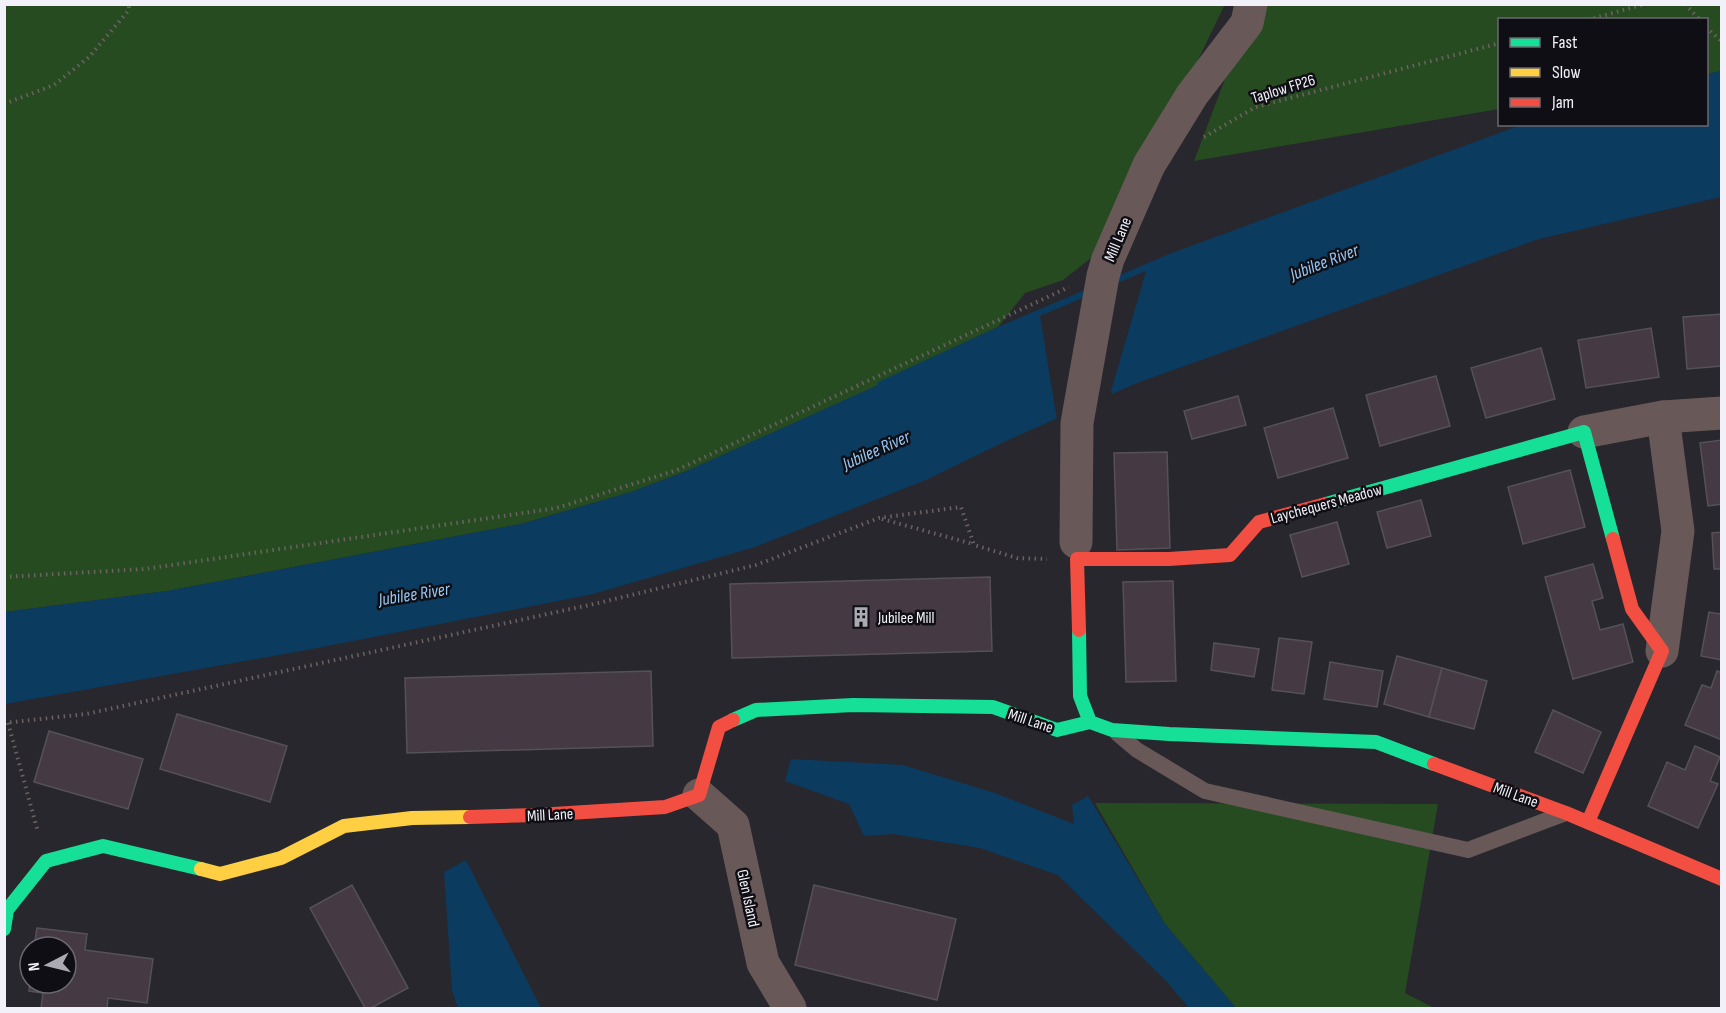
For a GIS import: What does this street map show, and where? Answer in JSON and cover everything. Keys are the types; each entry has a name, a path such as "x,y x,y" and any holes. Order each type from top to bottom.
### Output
{"street":[{"name":"Mill Lane","path":"1090,722 1080,696 1076,550 1077,423 1103,273 1149,165 1192,95 1247,23 1251,4"},
{"name":"Laychequers Meadow","path":"1076,550 1169,559 1230,555 1259,522 1584,432 1663,417 1722,412"},
{"path":"1588,822 1662,651 1678,531 1663,417"},
{"path":"1584,432 1632,609 1662,651"},
{"name":"Mill Lane","path":"46,861 103,846 220,874 281,858 344,826 412,818 537,815 665,807 699,795 719,727 756,710 853,705 993,707 1057,730 1090,722 1112,730 1376,742 1566,813 1722,879"},
{"name":"Glen Island","path":"699,795 733,825 763,963 790,1008"},
{"path":"4,929 7,910 46,861"}],"lane":[{"path":"1112,730 1137,750 1205,792 1468,850 1566,813"}],"path":[{"path":"4,104 54,85 95,49 129,10 129,4"},
{"path":"1595,18 1645,4"},
{"path":"1685,4 1698,18"},
{"path":"1708,28 1722,42"},
{"name":"Taplow FP26","path":"1200,140 1256,106 1498,44"},
{"path":"4,577 145,569 557,508 676,470 1103,273"},
{"path":"46,861 6,723 86,714 594,604 756,565 879,518 961,507 974,544"},
{"path":"879,518 1017,558 1076,550"}],"green space":[{"path":"1225,4 1162,135 1095,255 1063,280 1025,293 998,327 878,383 879,385 687,471 631,492 521,524 167,591 5,612 4,5"},
{"path":"1253,5 1721,5 1721,71 1708,74 1708,18 1498,18 1498,109 1194,161"},
{"path":"1095,803 1438,804 1405,993 1434,1008 1236,1008 1165,924"}],"water":[{"name":"Jubilee River","path":"1721,71 1721,197 1539,239 1137,383 1006,441 926,480 755,547 593,594 312,649 5,704 4,612 167,591 521,524 631,492 687,471 878,385 878,382 998,327 1169,254 1518,126 1708,126 1708,74"},
{"path":"791,759 903,765 995,793 1074,824 1072,805 1088,796 1165,924 1236,1008 1189,1008 1167,982 1058,875 980,848 893,834 864,836 849,804 785,781"},
{"path":"466,860 541,1008 458,1008 452,991 444,872"}],"pier":[{"path":"1146,271 1111,391 1112,397 1057,420 1040,316"}],"building":[{"path":"1722,314 1722,366 1687,369 1683,317"},
{"path":"1651,328 1659,377 1586,388 1578,340"},
{"path":"1541,348 1555,399 1486,418 1471,368"},
{"path":"1436,376 1450,426 1380,446 1366,395"},
{"path":"1238,396 1246,425 1192,439 1184,411"},
{"path":"1333,408 1348,458 1278,478 1264,428"},
{"path":"1722,440 1722,504 1708,506 1700,443"},
{"path":"1167,452 1170,548 1117,550 1114,453"},
{"path":"1570,470 1585,527 1523,544 1508,487"},
{"path":"1421,500 1431,536 1387,548 1377,512"},
{"path":"1337,522 1349,564 1302,577 1290,535"},
{"path":"1722,532 1722,569 1714,569 1712,533"},
{"path":"1593,564 1603,598 1592,601 1600,630 1623,624 1633,662 1573,679 1545,577"},
{"name":"Jubilee Mill","path":"990,577 992,651 732,658 730,584"},
{"path":"1173,581 1176,681 1126,682 1123,582"},
{"path":"1722,608 1722,660 1701,656 1709,612 1720,614"},
{"path":"1279,638 1312,642 1304,694 1272,690"},
{"path":"1214,643 1259,649 1254,677 1211,670"},
{"path":"1397,656 1442,668 1429,717 1384,704"},
{"path":"1330,662 1383,671 1377,707 1324,699"},
{"path":"1442,668 1487,681 1474,729 1429,717"},
{"path":"651,671 653,746 407,753 405,678"},
{"path":"1717,671 1722,673 1722,740 1685,725 1702,685 1711,688"},
{"path":"1553,710 1601,732 1583,773 1535,752"},
{"path":"177,714 287,746 270,802 160,769"},
{"path":"49,731 143,759 128,809 34,782"},
{"path":"1695,746 1720,757 1710,781 1718,784 1698,828 1648,806 1667,762 1685,770"},
{"path":"352,885 408,988 371,1008 365,1008 310,908"},
{"path":"814,885 956,919 937,1000 795,965"},
{"path":"37,928 87,934 85,950 153,959 147,1003 108,998 107,1008 41,1008 43,995 78,995 78,935 36,935"}],"traffic: fast":[{"path":"1326,504 1584,432 1613,539"},
{"path":"1079,630 1080,696 1090,722 1112,730 1169,734 1376,742 1434,764"},
{"path":"733,720 756,710 853,705 993,707 1057,730 1090,722"},
{"path":"4,929 7,910 46,861 103,846 201,869"}],"traffic: slow":[{"path":"201,869 220,874 281,858 344,826 412,818 470,817"}],"traffic: jam":[{"path":"1079,630 1077,559 1169,559 1230,555 1259,522 1326,504"},
{"path":"1588,822 1662,651 1632,609 1613,539"},
{"path":"470,817 665,807 699,795 719,727 733,720"},
{"path":"1434,764 1566,813 1722,879"}],"place":[{"name":"Jubilee Mill","path":"861,617"}]}
